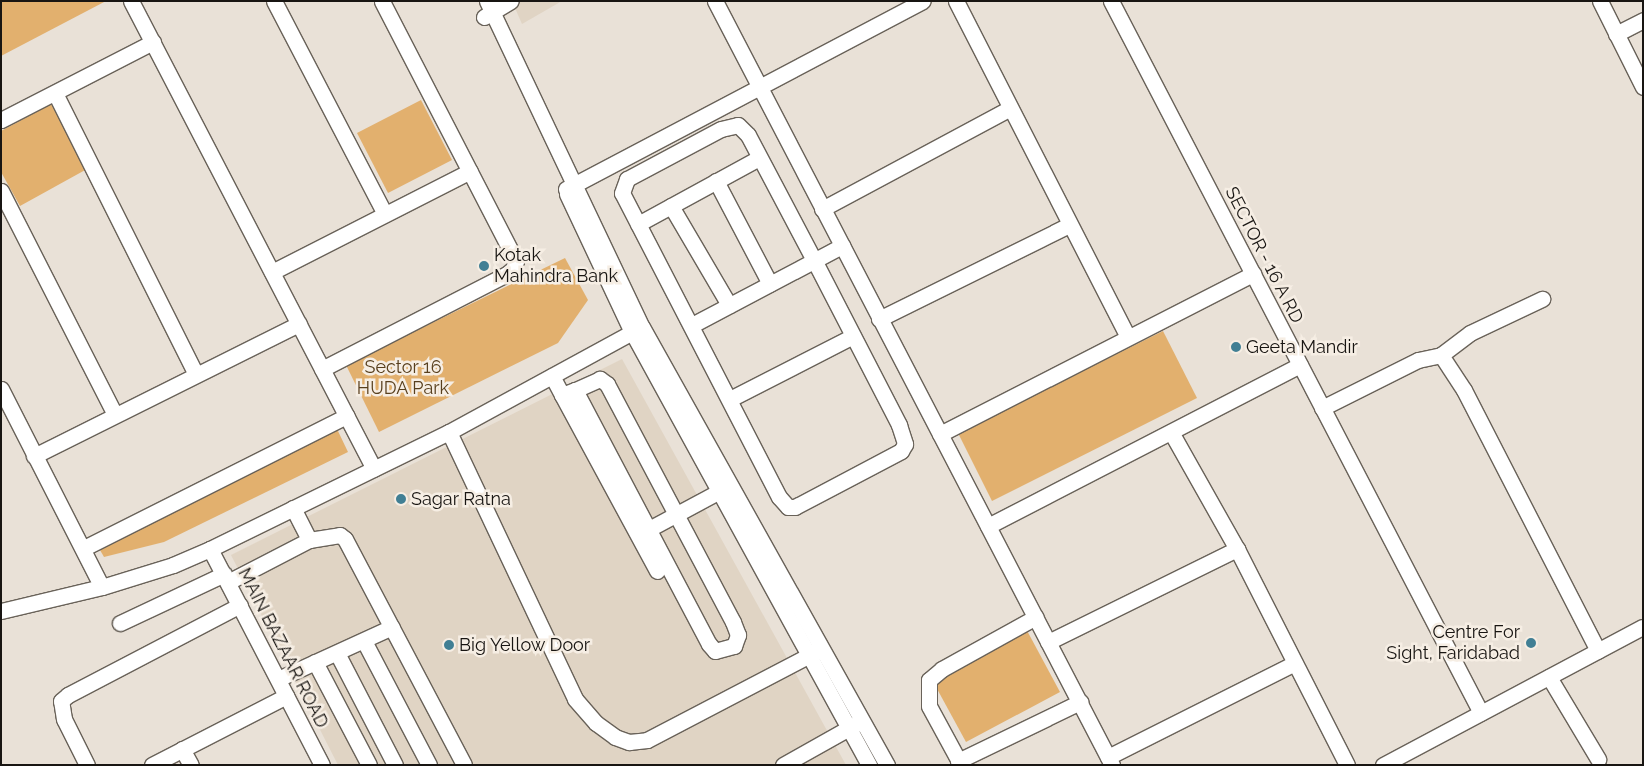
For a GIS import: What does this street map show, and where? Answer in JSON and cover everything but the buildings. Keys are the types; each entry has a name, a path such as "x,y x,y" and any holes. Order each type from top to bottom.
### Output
{"street":[{"path":"131,1 374,469"},
{"path":"274,1 385,214"},
{"path":"322,369 514,269 513,253 382,1"},
{"path":"477,1 488,10 569,187 637,329 815,652 848,728 869,765"},
{"path":"488,10 510,1"},
{"path":"715,1 1110,761 1295,664"},
{"path":"569,187 923,1"},
{"path":"956,1 1128,337"},
{"name":"SECTOR - 16 A RD","path":"1111,1 1481,713"},
{"path":"1600,1 1643,87"},
{"path":"1616,34 1643,20"},
{"path":"1,120 153,42"},
{"path":"55,92 196,375"},
{"path":"822,209 1010,108"},
{"path":"730,126 743,129 814,260 899,425 904,444 901,451 802,504 788,507 783,504 692,325 638,224 622,192 627,179 730,126"},
{"path":"638,224 759,158"},
{"path":"272,272 470,171"},
{"path":"716,181 770,284"},
{"path":"1,191 115,416"},
{"path":"671,206 729,305"},
{"path":"879,318 1069,225"},
{"path":"692,325 842,246"},
{"path":"940,434 1253,274"},
{"path":"1322,408 1418,360 1442,355 1470,333 1542,299"},
{"path":"34,456 299,324"},
{"path":"1,611 102,587 173,565 210,549 448,432 637,329"},
{"path":"730,399 853,336"},
{"path":"1442,355 1464,390 1598,651"},
{"path":"988,526 1300,365"},
{"path":"552,376 568,392 647,530 709,644 715,651 734,646 738,635 732,622 608,384 600,379 568,392"},
{"path":"1,389 34,456 84,548 102,587"},
{"path":"568,392 690,630"},
{"path":"84,548 347,416"},
{"path":"448,432 576,699 596,723 615,737 629,742 647,740 815,652"},
{"path":"1171,432 1237,549 1347,765"},
{"path":"647,530 725,488"},
{"path":"293,508 309,540"},
{"path":"120,623 309,540 333,534 345,539 464,765"},
{"name":"MAIN BAZAAR ROAD","path":"210,549 322,765"},
{"path":"1048,642 1237,549"},
{"path":"87,765 64,719 61,701 68,695 240,605"},
{"path":"1036,617 942,669 929,680 929,706 960,763 1080,702"},
{"path":"278,679 392,627"},
{"path":"1383,765 1643,627"},
{"path":"364,640 429,765"},
{"path":"815,652 862,720 887,765"},
{"path":"337,653 395,765"},
{"path":"315,662 369,765"},
{"path":"1549,677 1598,759"},
{"path":"152,765 286,696"},
{"path":"790,763 862,720"},
{"path":"182,749 191,765"}],"shaded area":[{"path":"512,1 562,1 522,24"},
{"path":"622,359 846,765 338,765 231,555"}],"green space":[{"path":"1,1 106,1 1,56"},
{"path":"421,100 452,160 388,193 357,133"},
{"path":"51,104 87,169 20,206 1,172 1,131"},
{"name":"Sector 16 HUDA Park","path":"565,258 588,300 558,343 379,432 346,365"},
{"path":"1163,331 1197,398 992,501 958,433"},
{"path":"337,429 348,452 164,542 104,557 100,550"},
{"path":"1024,625 1060,692 966,742 930,676"}],"place":[{"name":"Kotak Mahindra Bank","path":"484,266"},
{"name":"Geeta Mandir","path":"1236,347"},
{"name":"Sagar Ratna","path":"401,499"},
{"name":"Centre For Sight, Faridabad","path":"1531,643"},
{"name":"Big Yellow Door","path":"449,645"}]}
